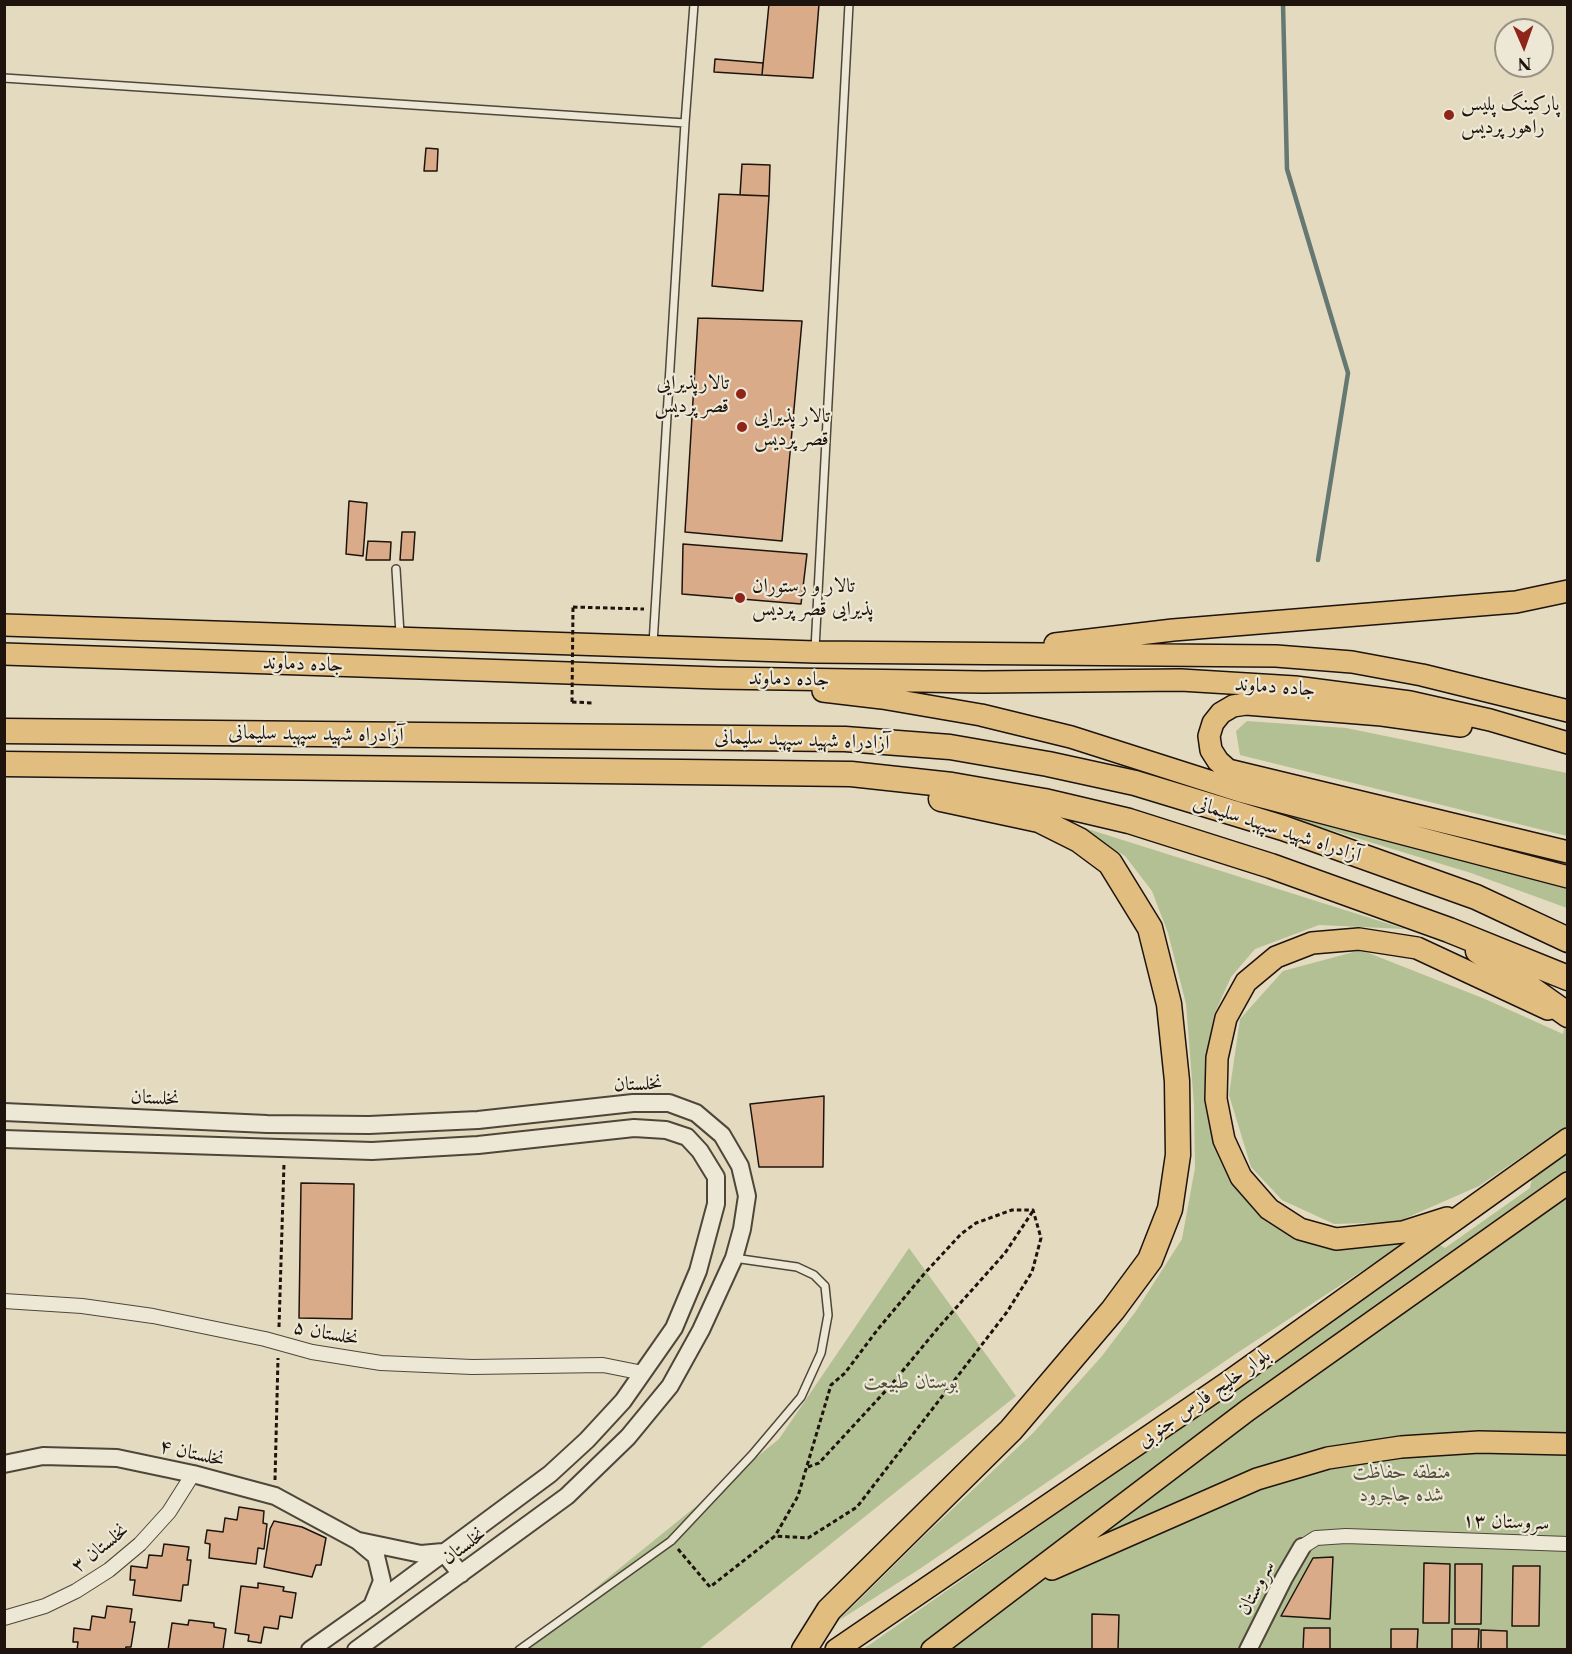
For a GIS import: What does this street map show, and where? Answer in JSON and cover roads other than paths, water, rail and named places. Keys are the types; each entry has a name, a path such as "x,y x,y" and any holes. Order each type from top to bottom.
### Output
{"highway":[{"path":"971,653 1173,630 1516,602 1568,591"},
{"name":"جاده دماوند","path":"4,625 815,652 1276,656 1352,662 1422,675 1568,711"},
{"name":"جاده دماوند","path":"4,654 718,678 983,682 1181,681 1295,687 1410,702 1490,720 1565,742"},
{"path":"718,678 882,698 981,715 1071,737 1239,791 1568,877"},
{"path":"1565,742 1382,715 1246,704 1233,706 1221,712 1213,723 1209,736 1214,756 1228,770 1568,852"},
{"name":"آزادراه شهید سپهبد سلیمانی","path":"4,731 845,739 950,747 1048,764 1135,783 1283,828 1476,897 1568,940"},
{"name":"آزادراه شهید سپهبد سلیمانی","path":"4,764 852,774 952,785 1021,797 1129,821 1271,866 1449,930 1568,978"},
{"path":"804,1650 828,1610 1011,1430 1113,1310 1150,1260 1170,1209 1178,1155 1177,1081 1169,1004 1150,928 1110,863 1079,840 1039,820 938,798 852,774"},
{"path":"1476,897 1568,925"},
{"path":"1449,930 1568,1016"},
{"path":"1467,1211 1403,1232 1336,1239 1300,1229 1269,1209 1241,1178 1224,1140 1216,1099 1216,1058 1226,1018 1246,982 1276,957 1312,943 1359,939 1417,948 1568,1016"},
{"name":"بلوار خلیج فارس جنوبی","path":"836,1650 1227,1383 1568,1139"},
{"name":"بلوار خلیج فارس جنوبی","path":"932,1650 1248,1410 1568,1182"},
{"path":"1022,1583 1257,1479 1328,1458 1401,1447 1479,1442 1568,1444"}],"street":[{"name":"نخلستان","path":"4,1112 267,1124 369,1125 478,1120 633,1102 669,1103 696,1113 722,1135 740,1166 747,1196 742,1229 734,1258 701,1330 670,1386 628,1437 567,1496 356,1650"},
{"name":"نخلستان","path":"4,1138 372,1151 478,1145 634,1128 666,1130 687,1137 700,1151 716,1177 716,1204 698,1271 674,1328 623,1401 588,1440 550,1474 310,1650"},
{"name":"نخلستان ۵","path":"4,1301 82,1306 153,1316 211,1327 312,1352 381,1363 472,1367 603,1365 643,1373"},
{"name":"نخلستان ۴","path":"4,1464 43,1456 117,1458 193,1474 275,1496 358,1541"},
{"name":"نخلستان ۳","path":"4,1617 45,1606 76,1591 109,1570 140,1544 169,1512 193,1474"},
{"name":"سروستان ۱۳","path":"1302,1547 1316,1538 1346,1536 1568,1544"},
{"path":"358,1541 421,1554 443,1552 461,1574"},
{"path":"358,1541 376,1556 382,1581 372,1606"},
{"name":"سروستان","path":"1248,1650 1302,1547"}],"lane":[{"path":"653,647 694,4"},
{"path":"815,652 849,4"},
{"path":"4,78 685,123"},
{"path":"396,569 400,637"},
{"path":"519,1650 671,1541 752,1455 801,1397 822,1353 828,1315 825,1286 813,1275 797,1267 734,1258"}],"waterway":[{"path":"1283,4 1287,169 1348,373 1318,560"}],"place":[{"name":"پارکینگ پلیس راهور پردیس","path":"1449,115"},
{"name":"تالارپذیرایی قصر پردیس","path":"741,394"},
{"name":"تالار پذیرایی قصر پردیس","path":"742,427"},
{"name":"تالار و رستوران پذیرایی قصر پردیس","path":"740,598"}],"park label":[{"name":"بوستان طبیعت","path":"911,1382"},
{"name":"منطقه حفاظت شده جاجرود","path":"1402,1484"}]}
